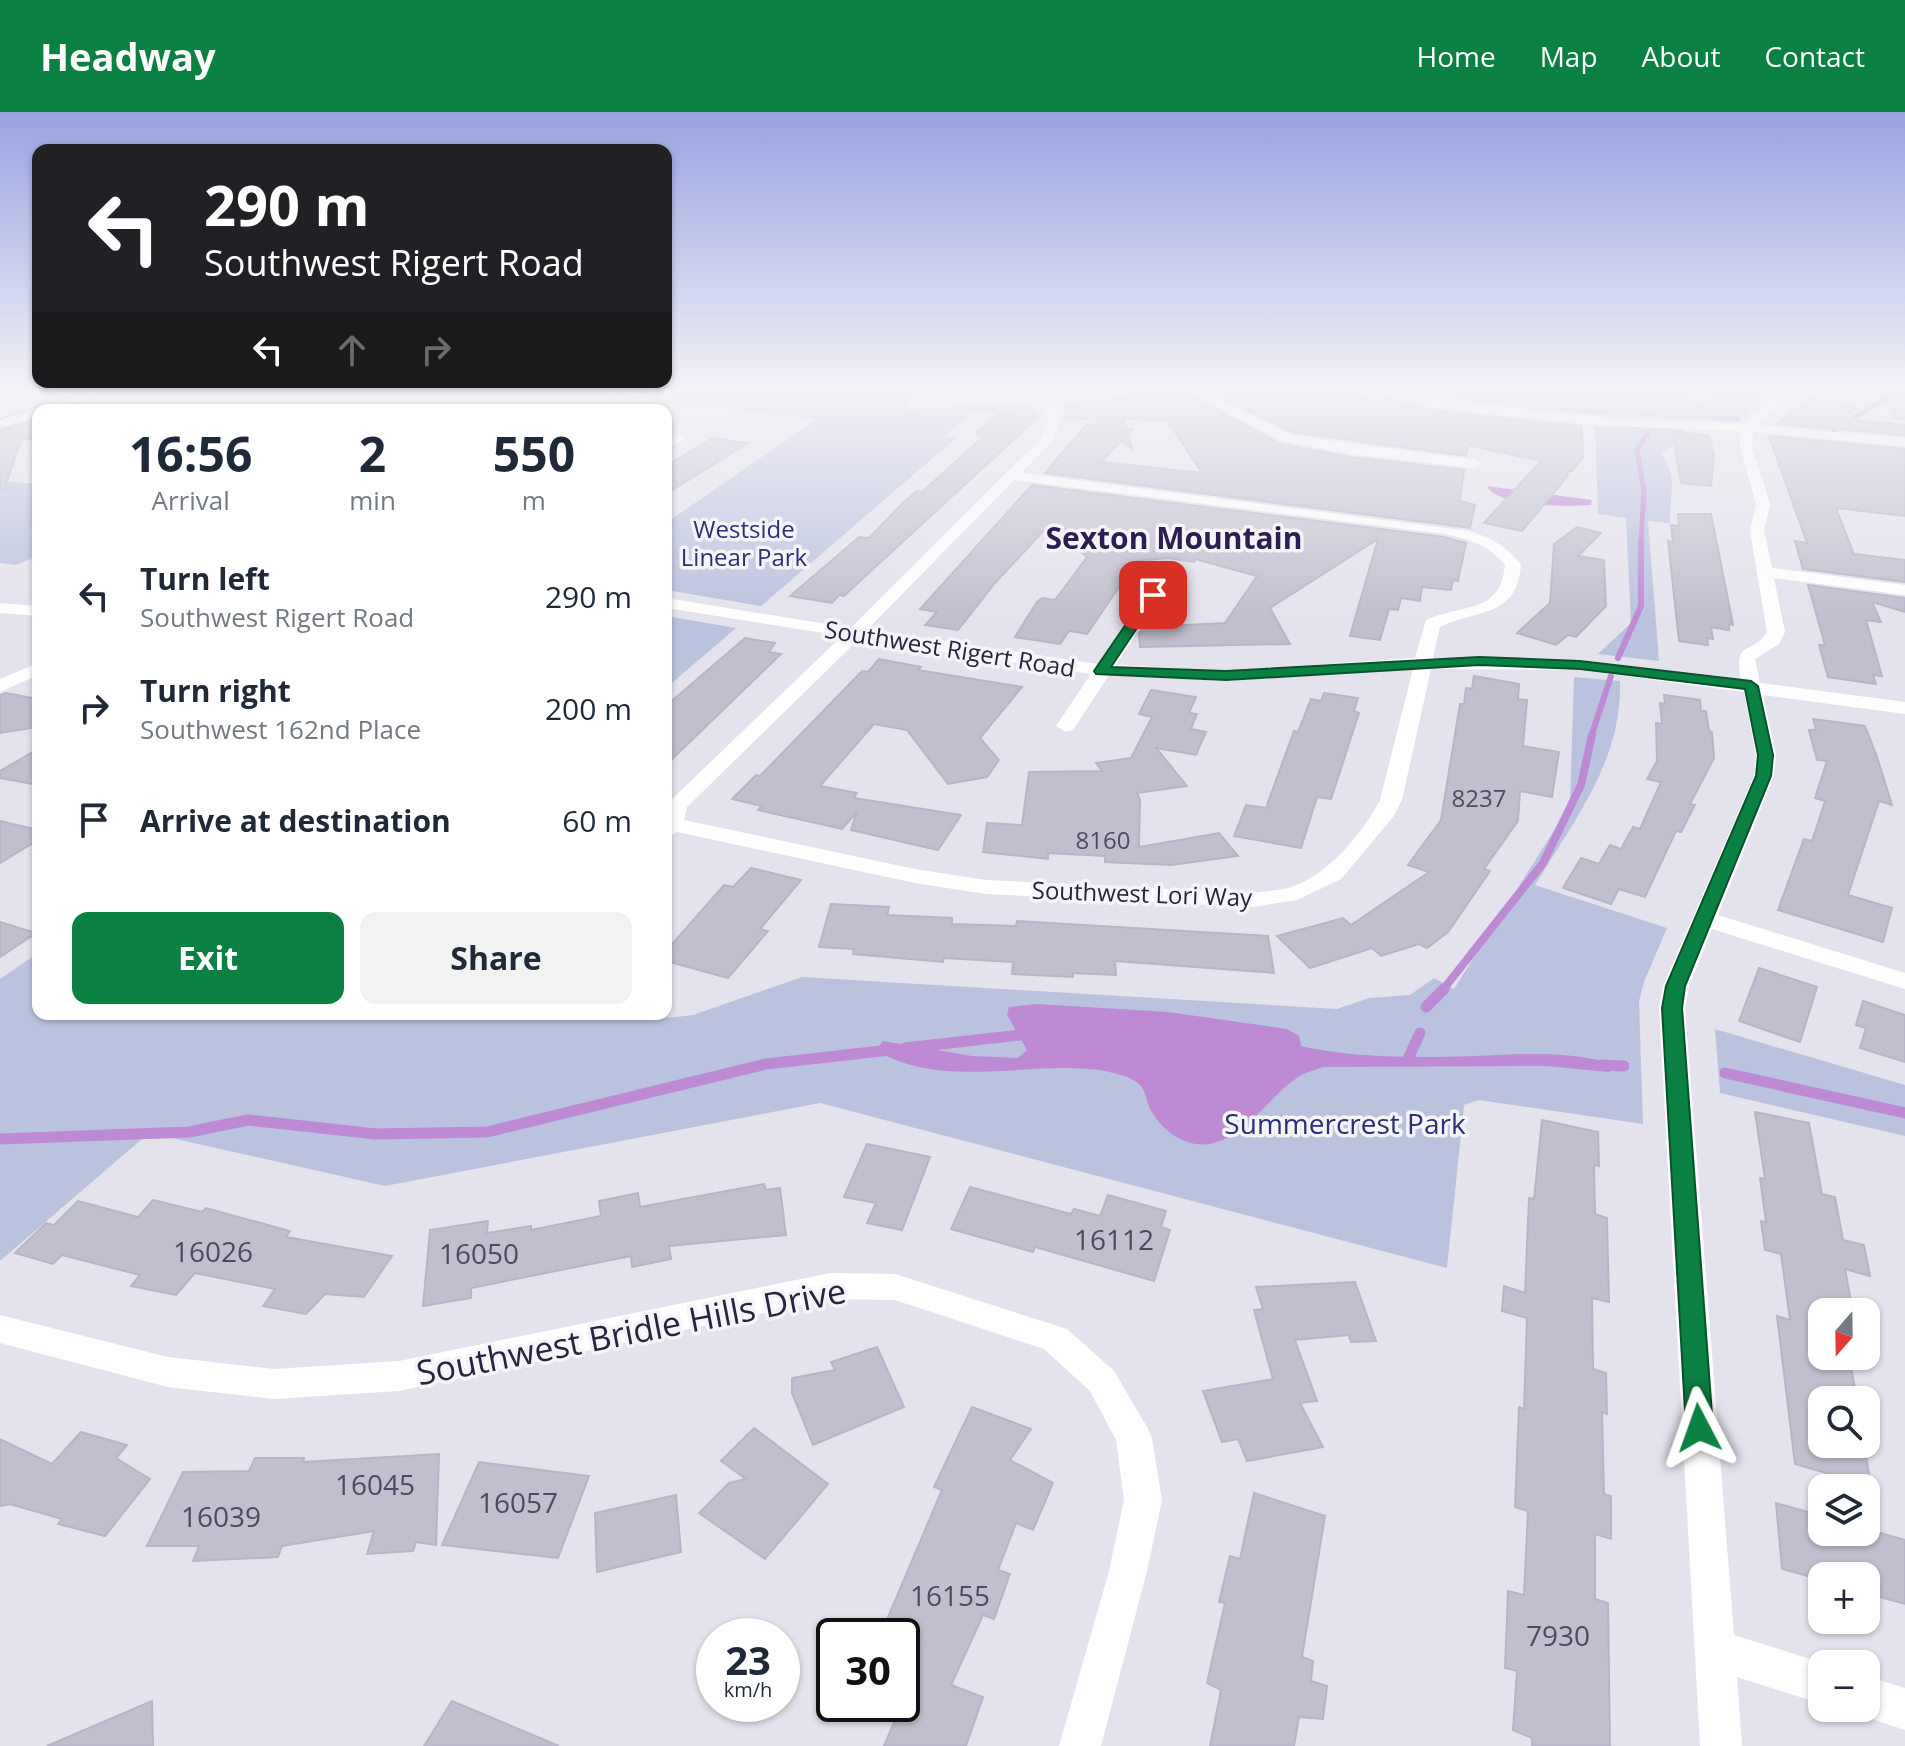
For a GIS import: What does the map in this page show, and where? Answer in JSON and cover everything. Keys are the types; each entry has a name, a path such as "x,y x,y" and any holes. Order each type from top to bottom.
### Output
{"street":[{"path":"672,819 677,805 854,634 1020,466"},
{"path":"1721,1746 1672,1008 1676,986 1764,776 1766,755 1746,659 1750,651 1773,640 1776,632 1763,572 1757,522 1763,516 1763,504 1752,466"},
{"name":"Southwest Lori Way","path":"672,829 986,887 1253,900 1297,893 1333,874 1387,809 1420,663 1432,624 1450,614 1484,606 1504,597 1513,565 1493,546 1445,530 1011,476"},
{"path":"1763,572 1905,590"},
{"path":"1066,726 1153,595 1179,584"},
{"name":"Southwest Rigert Road","path":"672,604 1017,661 1101,671 1226,676 1420,663 1580,665 1905,708"},
{"path":"0,608 32,611"},
{"path":"0,686 32,671"},
{"path":"1703,918 1905,981"},
{"name":"Southwest Bridle Hills Drive","path":"0,1329 168,1372 274,1384 399,1376 830,1286 895,1287 1055,1339 1102,1381 1134,1438 1143,1500 1128,1571 1080,1746"},
{"path":"1714,1649 1808,1679"},
{"path":"1880,1701 1905,1709"}],"green space":[{"name":"Westside Linear Park","path":"748,466 923,466 761,606 672,591 672,519"},
{"path":"1596,466 1668,466 1672,487 1670,523 1648,521 1659,661 1598,654 1631,623 1626,518 1598,514"},
{"path":"0,481 32,484 32,558 16,565 0,563"},
{"name":"Westside Linear Park","path":"672,617 736,628 672,683"},
{"name":"Summercrest Park","path":"1574,677 1620,681 1619,710 1605,763 1580,813 1535,885 1667,928 1639,1001 1643,1124 1479,1100 1464,1105 1447,1268 820,1103 385,1186 149,1133 0,1261 0,979 32,957 32,1020 672,1020 672,1017 693,1015 802,977 1337,1009 1369,998 1410,995 1434,978 1454,989 1570,805"},
{"path":"1715,1029 1905,1085 1905,1136 1720,1093"}],"shaded area":[{"path":"1487,486 1592,500 1591,505 1567,506 1518,502 1493,493"},
{"path":"1037,1004 1168,1012 1287,1029 1299,1036 1301,1046 1342,1053 1409,1057 1546,1054 1581,1057 1616,1065 1609,1072 1547,1066 1323,1067 1289,1084 1238,1131 1213,1143 1195,1144 1178,1138 1163,1126 1152,1112 1139,1084 1120,1075 1077,1068 929,1069 902,1062 876,1050 883,1041 972,1056 1018,1058 1027,1050 1007,1015 1009,1007"}],"building":[{"path":"0,466 12,466 4,491 0,490"},
{"path":"672,466 711,466 672,490"},
{"path":"951,466 985,466 844,596 839,595 832,603 790,596 859,537 869,538 917,491 922,492"},
{"path":"1051,466 1140,466 1202,473 1198,466 1431,466 1464,470 1460,501 1475,505 1470,528 1045,473"},
{"path":"1536,466 1576,466 1568,471 1567,477 1522,531 1484,523"},
{"path":"1678,466 1713,466 1711,486 1681,483"},
{"path":"1780,466 1905,466 1905,516 1836,508 1854,554 1905,560 1905,582 1803,569 1795,541 1807,543"},
{"path":"1032,485 1444,537 1466,543 1458,581 1453,580 1451,590 1422,587 1420,601 1401,598 1398,610 1389,609 1380,640 1350,636 1378,539 1270,608 1290,644 1140,647 1139,634 1144,627 1225,623 1257,576 1195,559 1194,562 1168,558 1137,561 1087,634 1069,631 1060,644 1015,637 1037,602 1042,598 1055,600 1087,557 1048,526 995,583 958,630 925,625 937,612 920,609"},
{"path":"1678,514 1711,514 1733,625 1729,624 1729,630 1711,627 1713,639 1707,638 1708,645 1679,641 1668,541 1673,542 1671,525 1679,526"},
{"path":"1577,527 1601,533 1578,556 1604,560 1606,606 1576,637 1568,635 1556,645 1517,633 1550,603 1554,544"},
{"path":"1808,585 1905,598 1905,612 1872,602 1881,622 1866,620 1882,676 1873,675 1876,684 1828,677 1819,645 1825,645"},
{"path":"745,638 775,643 769,652 781,654 672,759 672,701"},
{"path":"879,659 921,667 918,670 1022,687 980,738 999,760 987,777 948,784 907,730 874,724 820,786 857,793 854,798 961,815 938,850 851,830 857,812 842,829 758,810 762,806 732,799 756,775 760,776 862,671 868,672"},
{"path":"1474,676 1519,684 1518,699 1527,700 1523,746 1559,752 1552,797 1520,791 1518,821 1484,869 1490,871 1448,932 1427,948 1419,944 1381,956 1372,948 1310,968 1277,936 1343,918 1351,925 1429,872 1408,865 1441,820 1460,704 1464,704 1466,688 1472,689"},
{"path":"1151,690 1196,697 1189,713 1197,714 1191,729 1206,732 1196,755 1156,748 1187,786 1137,793 1140,800 1139,847 1219,833 1238,856 1171,865 1105,862 1105,856 1048,853 1048,859 983,852 987,823 1022,825 1029,772 1102,771 1096,763 1131,758 1152,717 1139,714"},
{"path":"6,693 32,698 32,728 0,733 0,695"},
{"path":"1324,693 1358,698 1354,711 1359,713 1331,799 1317,797 1301,848 1234,836 1246,805 1266,808 1294,731 1298,732 1311,699 1321,701"},
{"path":"1664,695 1700,700 1701,711 1706,711 1709,731 1712,732 1714,758 1690,804 1695,805 1681,832 1676,831 1645,897 1619,889 1611,904 1563,888 1581,858 1599,864 1610,845 1621,849 1633,827 1640,829 1661,782 1647,779 1657,761 1656,723 1662,724 1660,703 1665,704"},
{"path":"1813,719 1865,726 1877,757 1892,805 1879,801 1848,895 1892,908 1883,942 1778,910 1804,839 1812,841 1825,801 1815,798 1827,761 1817,760 1809,730 1816,730"},
{"path":"32,752 32,784 0,778 0,771"},
{"path":"0,821 32,829 32,844 0,863"},
{"path":"751,868 801,880 760,929 768,931 728,978 672,963 672,944 724,885 733,887"},
{"path":"831,904 889,907 887,915 952,918 952,924 1016,926 1017,921 1268,936 1274,973 1115,961 1116,975 1073,973 1073,977 1012,974 1013,962 944,958 943,962 853,954 854,949 819,947"},
{"path":"0,922 32,932 32,936 0,957"},
{"path":"1759,968 1817,987 1800,1042 1739,1021"},
{"path":"1863,1001 1905,1015 1905,1062 1860,1048 1866,1028 1856,1025"},
{"path":"1755,1112 1809,1123 1822,1194 1835,1197 1843,1240 1864,1245 1870,1276 1845,1269 1850,1298 1808,1298 1808,1370 1852,1370 1854,1386 1808,1386 1808,1458 1866,1458 1869,1474 1830,1474 1795,1464 1777,1316 1790,1320 1781,1254 1765,1250 1761,1221 1766,1222 1760,1178 1765,1179"},
{"path":"1542,1120 1598,1132 1599,1166 1594,1165 1595,1214 1607,1218 1609,1302 1592,1298 1593,1369 1606,1373 1607,1414 1602,1412 1604,1494 1611,1496 1611,1539 1595,1534 1595,1599 1608,1603 1610,1746 1532,1746 1532,1738 1513,1730 1517,1671 1505,1668 1508,1591 1524,1595 1528,1511 1515,1507 1519,1407 1524,1409 1527,1318 1502,1311 1504,1286 1525,1293 1529,1198 1534,1199"},
{"path":"867,1144 930,1157 902,1230 867,1223 876,1203 844,1197"},
{"path":"764,1184 766,1190 780,1188 786,1235 669,1246 671,1259 632,1267 631,1256 471,1288 471,1298 423,1306 430,1230 488,1221 487,1233 531,1226 531,1230 601,1216 599,1201 638,1193 640,1207"},
{"path":"970,1187 1071,1214 1074,1209 1100,1216 1108,1195 1166,1211 1161,1227 1170,1230 1154,1281 1035,1247 1033,1252 951,1229"},
{"path":"153,1200 202,1212 206,1208 290,1231 286,1237 392,1256 364,1297 325,1294 306,1314 263,1306 275,1289 195,1273 176,1295 131,1286 140,1275 62,1255 53,1264 15,1253 46,1223 54,1225 78,1201 138,1217"},
{"path":"1355,1282 1376,1341 1351,1342 1349,1335 1295,1340 1317,1401 1300,1403 1323,1447 1247,1461 1238,1439 1222,1442 1203,1391 1273,1379 1254,1310 1263,1309 1256,1287"},
{"path":"877,1347 904,1407 813,1445 792,1393 792,1378 835,1370 831,1362"},
{"path":"972,1407 1031,1429 1010,1460 1053,1483 1033,1530 1016,1523 998,1570 1010,1574 994,1619 983,1615 951,1685 983,1697 966,1746 884,1746 894,1722 920,1722 920,1618 888,1618 942,1490 934,1487"},
{"path":"754,1428 828,1484 765,1559 699,1513 729,1483 746,1479 721,1461"},
{"path":"81,1432 127,1445 116,1458 150,1479 105,1536 58,1524 62,1519 10,1504 0,1506 0,1439 52,1464"},
{"path":"439,1454 436,1545 416,1542 413,1551 367,1554 374,1531 282,1546 278,1557 193,1561 199,1546 147,1546 183,1472 249,1471 255,1458 304,1458 303,1462"},
{"path":"479,1462 589,1476 558,1558 442,1545"},
{"path":"1254,1493 1325,1516 1302,1657 1313,1661 1311,1681 1327,1686 1323,1719 1299,1717 1294,1746 1210,1746 1221,1690 1207,1683 1225,1603 1219,1602 1230,1556 1240,1559"},
{"path":"676,1495 681,1552 597,1572 595,1513"},
{"path":"1776,1503 1808,1512 1808,1546 1880,1546 1880,1533 1905,1540 1905,1604 1880,1597 1880,1562 1808,1562 1808,1576 1782,1569"},
{"path":"152,1701 153,1746 47,1746"},
{"path":"452,1701 559,1746 424,1746"}],"waterway":[{"path":"1640,466 1644,492 1641,542"},
{"path":"1618,658 1641,606 1641,542"},
{"path":"1591,737 1611,676"},
{"path":"1442,991 1543,863 1581,785 1592,735"},
{"path":"1426,1007 1442,991"},
{"path":"1407,1061 1420,1033"},
{"path":"905,1048 1029,1034"},
{"path":"0,1139 189,1132 248,1120 376,1134 487,1132 766,1064 890,1050"},
{"path":"1603,1065 1624,1066"},
{"path":"1725,1073 1905,1113"}],"district":[{"name":"Sexton Mountain","path":"1174,537"}],"route":[{"path":"1153,595 1101,671 1226,676 1370,665 1479,661 1580,665 1751,686 1766,755 1764,776 1676,986 1672,1008 1699,1428"}]}
